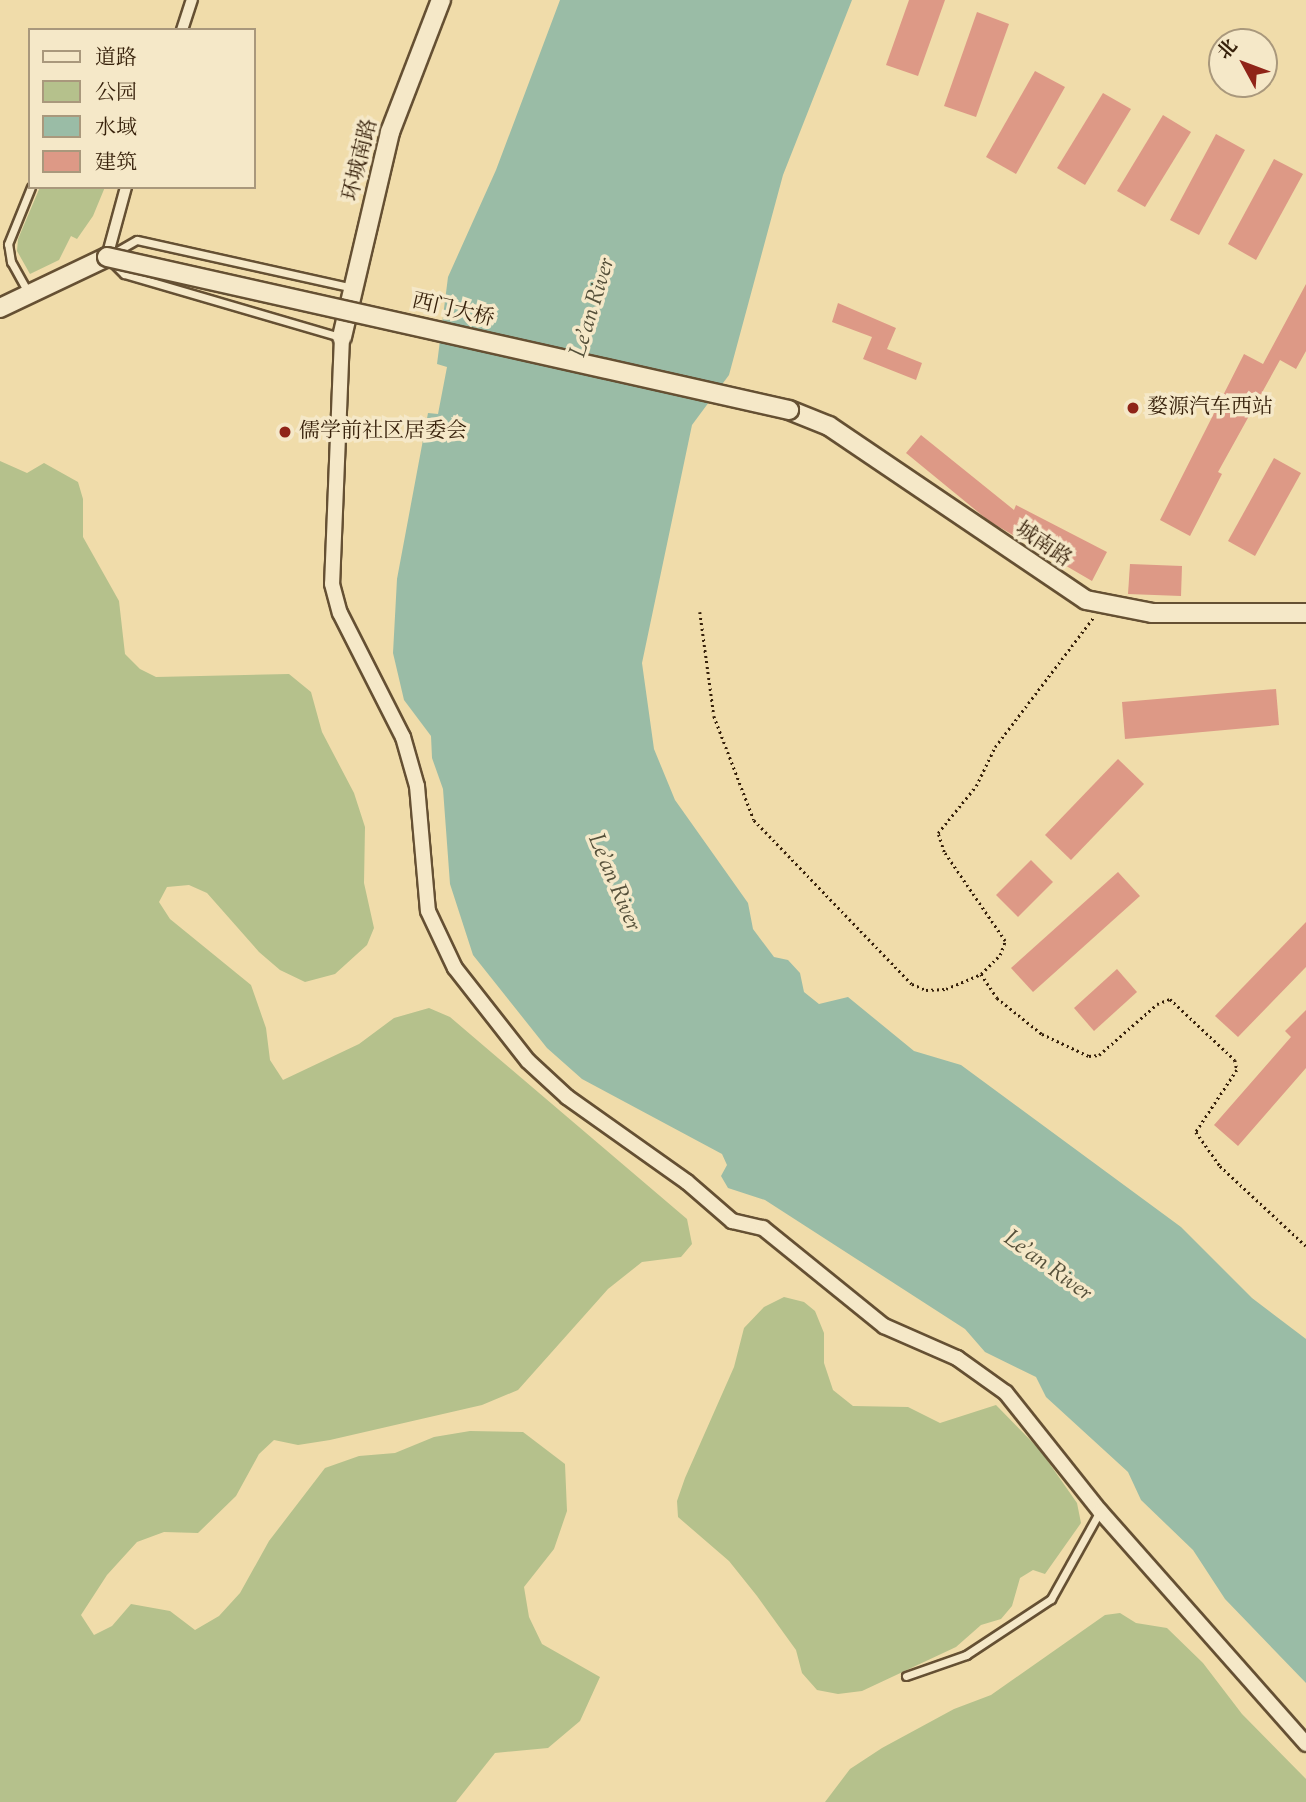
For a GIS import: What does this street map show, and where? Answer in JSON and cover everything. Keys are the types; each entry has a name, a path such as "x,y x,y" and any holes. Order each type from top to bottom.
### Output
{"street":[{"path":"183,28 192,0"},
{"name":"环城南路","path":"342,337 390,132 441,0"},
{"path":"0,308 107,257 125,189"},
{"name":"西门大桥","path":"107,257 789,410"},
{"path":"342,337 332,584 340,612 403,737 417,786 428,911 455,968 528,1061 567,1097 687,1182 732,1221 763,1228 884,1326 957,1358 1006,1393 1100,1511 1306,1744"},
{"name":"城南路","path":"789,410 829,426 1055,582 1104,605 1152,613 1306,613"}],"lane":[{"path":"29,295 11,262 8,244 30,189"},
{"path":"342,337 124,274 107,257 137,240 354,288"},
{"path":"906,1676 966,1655 1051,1599 1100,1511"}],"path":[{"path":"701,612 714,716 754,820 912,984 926,990 946,989 981,974 1000,955 1005,941 944,852 938,833 976,786 995,747 1104,605"},
{"path":"981,974 997,998 1042,1034 1089,1056 1099,1055 1157,1004 1170,999 1235,1060 1237,1070 1196,1132 1220,1166 1306,1247"}],"green space":[{"path":"39,189 104,189 93,216 77,239 71,236 59,260 30,274 17,251 18,239"},
{"path":"0,461 27,473 44,463 78,482 83,499 83,537 119,601 125,654 140,669 156,677 289,674 311,692 322,732 354,793 365,827 364,883 374,928 367,945 335,974 305,982 280,970 259,952 207,893 189,885 167,887 159,902 170,919 251,985 266,1028 270,1060 283,1080 359,1044 394,1018 429,1008 450,1017 687,1219 692,1244 681,1257 642,1262 608,1289 518,1390 482,1405 330,1440 298,1445 274,1440 259,1454 236,1496 198,1533 164,1532 137,1542 107,1575 81,1615 94,1635 112,1626 131,1604 170,1611 195,1630 219,1616 240,1593 269,1541 325,1468 359,1456 395,1453 434,1437 470,1431 523,1432 565,1464 567,1511 554,1549 524,1587 529,1617 542,1644 600,1677 580,1721 548,1748 495,1753 456,1802 0,1802"},
{"path":"784,1297 804,1302 815,1311 824,1333 824,1363 833,1390 853,1406 908,1407 940,1423 996,1405 1040,1450 1077,1503 1081,1523 1045,1574 1033,1570 1020,1578 1012,1606 1001,1619 981,1625 956,1647 862,1691 838,1694 817,1690 802,1673 796,1650 729,1561 678,1517 677,1501 685,1478 734,1367 744,1328 764,1307"},
{"path":"1120,1613 1136,1623 1167,1628 1203,1663 1242,1714 1306,1779 1306,1802 825,1802 850,1769 882,1748 954,1709 991,1695 1105,1615"}],"water":[{"name":"Le'an River","path":"560,0 852,0 783,175 729,375 692,425 642,663 654,749 675,800 748,903 753,929 774,957 788,960 800,973 804,992 819,1004 848,997 914,1051 961,1065 1181,1227 1252,1298 1306,1339 1306,1683 1225,1599 1193,1550 1141,1500 1128,1472 1046,1397 1036,1377 985,1352 965,1329 765,1200 728,1188 721,1176 727,1165 722,1154 582,1079 547,1048 473,955 450,884 443,789 432,758 431,736 404,700 393,653 397,579 428,413 438,414 447,367 437,364 448,277 496,170"}],"building":[{"path":"909,0 945,0 918,76 886,65"},
{"path":"977,12 1009,24 976,117 944,106"},
{"path":"1035,71 1065,87 1016,174 986,157"},
{"path":"1103,93 1131,109 1085,185 1057,168"},
{"path":"1163,115 1191,132 1145,207 1117,191"},
{"path":"1216,134 1245,150 1199,235 1170,220"},
{"path":"1274,159 1303,174 1256,260 1228,244"},
{"path":"1306,284 1306,351 1296,369 1280,360 1218,472 1222,474 1190,536 1160,520 1244,354 1263,364"},
{"path":"838,303 896,328 887,349 922,363 916,380 863,359 872,337 832,322"},
{"path":"921,435 1014,510 1016,505 1107,552 1092,581 989,521 906,453"},
{"path":"1274,458 1301,473 1255,556 1228,541"},
{"path":"1130,564 1182,566 1181,596 1128,594"},
{"path":"1276,689 1279,725 1125,739 1122,702"},
{"path":"1118,759 1144,784 1071,860 1045,835"},
{"path":"1031,860 1053,882 1018,917 996,895"},
{"path":"1118,872 1140,896 1033,992 1011,968"},
{"path":"1306,922 1306,967 1238,1037 1215,1016"},
{"path":"1117,969 1137,992 1094,1031 1074,1008"},
{"path":"1306,1010 1306,1068 1238,1146 1214,1125 1291,1037 1285,1031"}],"place":[{"name":"婺源汽车西站","path":"1133,408"},
{"name":"儒学前社区居委会","path":"285,432"}]}
